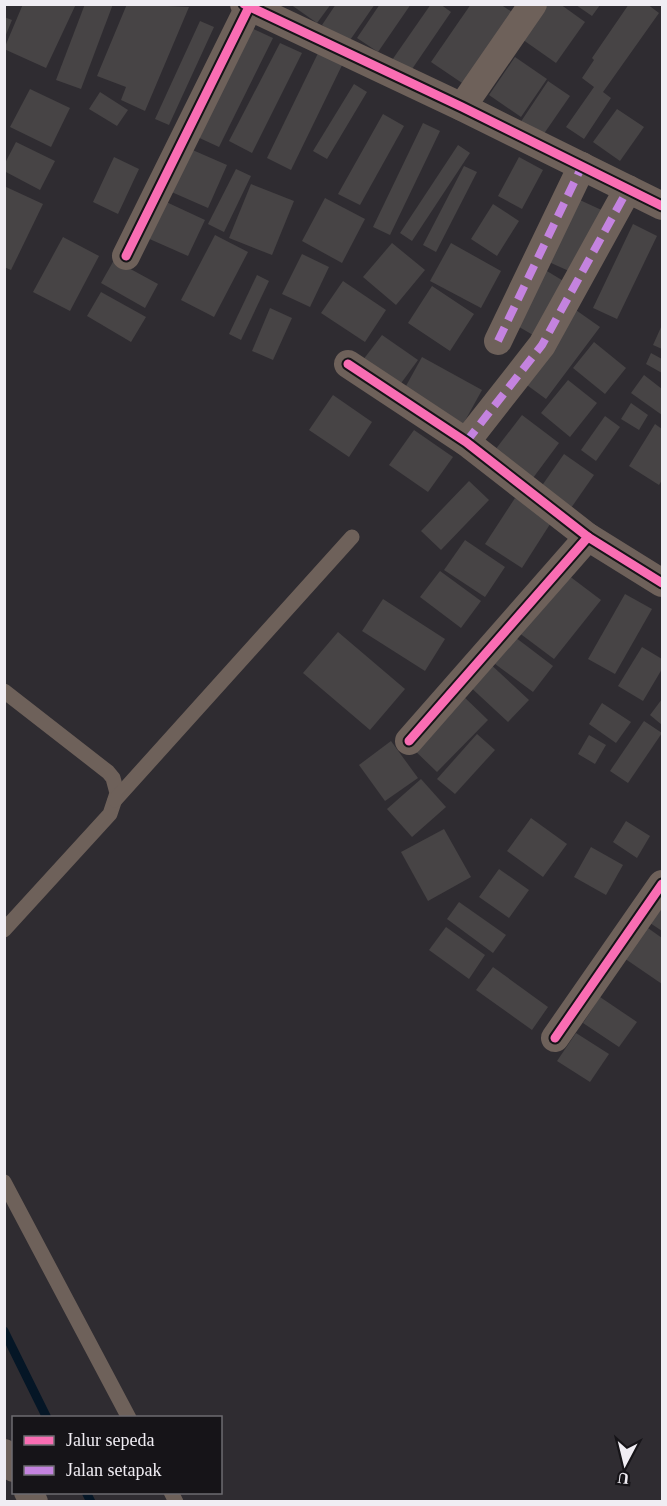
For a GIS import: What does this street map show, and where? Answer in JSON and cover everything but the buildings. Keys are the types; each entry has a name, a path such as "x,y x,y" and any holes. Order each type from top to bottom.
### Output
{"street":[{"path":"462,108 533,4"},
{"path":"126,256 246,6 663,206"},
{"path":"498,341 582,166"},
{"path":"466,442 542,345 628,189"},
{"path":"348,364 466,442 588,537 663,583"},
{"path":"409,741 588,537"},
{"path":"555,1038 663,884"}],"lane":[{"path":"115,800 352,537"},
{"path":"4,691 108,772 116,786 113,808 100,828 4,930"},
{"path":"4,1182 128,1416"}],"waterway":[{"path":"4,1331 46,1416"},
{"path":"87,1494 91,1502"}],"marked path":[{"path":"498,341 582,166"},
{"path":"466,442 542,345 628,189"}],"cycle path":[{"path":"244,4 462,107 662,206"},
{"path":"126,256 249,7"},
{"path":"348,364 466,442 588,537 662,583"},
{"path":"409,741 588,537"},
{"path":"555,1038 662,884"}]}
